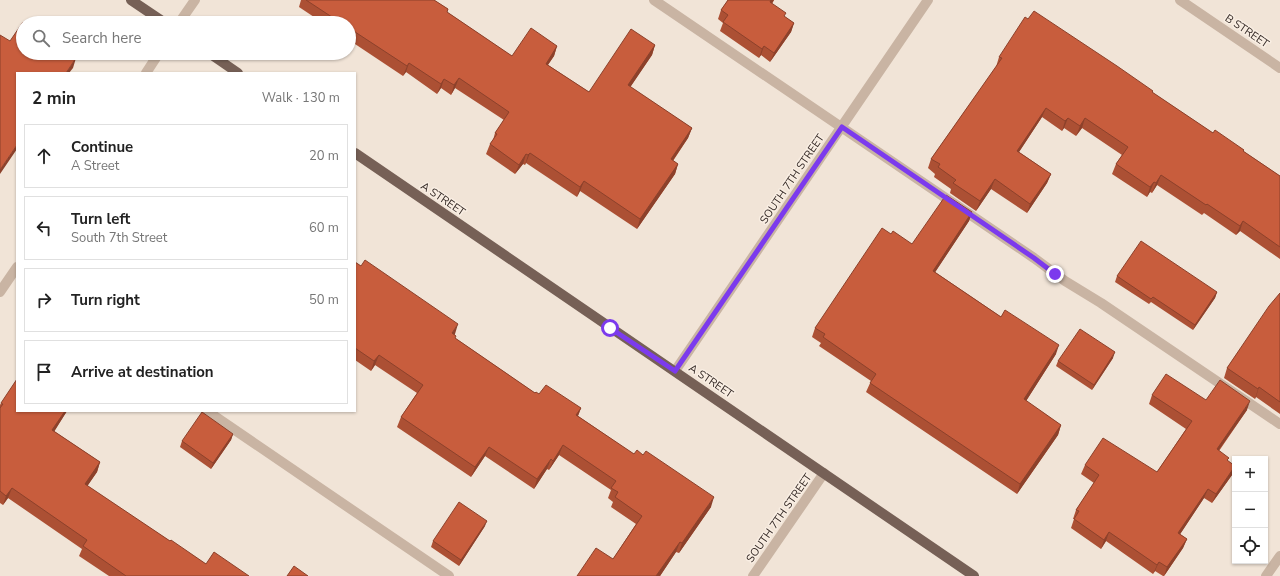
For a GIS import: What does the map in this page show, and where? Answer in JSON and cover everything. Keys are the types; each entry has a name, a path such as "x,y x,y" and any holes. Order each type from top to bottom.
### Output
{"main road":[{"path":"131,0 155,16"},
{"path":"219,60 237,72"},
{"name":"A STREET","path":"356,154 974,576"}],"street":[{"path":"184,16 195,0"},
{"path":"654,0 1034,258 1060,278 1107,307 1280,424"},
{"name":"SOUTH 7TH STREET","path":"675,371 928,0"},
{"name":"B STREET","path":"1180,0 1280,68"},
{"path":"147,72 154,60"},
{"path":"0,292 14,279"},
{"path":"208,412 449,576"},
{"name":"SOUTH 7TH STREET","path":"753,576 824,473"},
{"path":"1266,576 1280,556"}],"building":[{"path":"306,0 434,0 448,9 447,12 512,56 531,28 557,46 546,64 589,92 631,29 655,45 628,85 692,128 671,159 678,164 640,219 584,181 580,187 530,153 528,155 526,154 519,165 490,144 497,134 495,133 509,112 459,78 454,85 444,79 441,84 409,63 407,66 356,33 356,16 330,16"},
{"path":"728,0 771,0 770,2 786,13 784,16 794,23 774,53 764,46 762,49 723,22 728,15 721,10"},
{"path":"1034,11 1117,66 1153,91 1152,92 1213,133 1215,130 1280,176 1280,247 1243,221 1240,226 1161,175 1156,183 1154,182 1150,187 1116,164 1128,147 1085,118 1080,126 1068,118 1065,121 1046,108 1017,151 1051,174 1030,204 995,179 980,201 953,183 956,180 938,167 940,164 931,159 1002,58 999,57 1025,17 1028,19"},
{"path":"16,32 16,60 75,60 67,72 16,72 16,146 0,170 0,35 10,41"},
{"path":"946,195 972,212 933,271 1001,317 1005,310 1059,345 1024,399 1061,425 1020,484 870,383 876,374 823,337 825,334 815,328 882,228 891,234 893,231 912,244"},
{"path":"1141,241 1217,292 1195,325 1153,297 1151,299 1117,276"},
{"path":"365,260 458,324 452,333 456,336 455,338 535,393 536,392 539,394 546,385 581,408 576,415 634,454 637,450 643,455 646,451 714,497 682,543 680,542 656,576 577,576 596,548 613,559 642,516 615,497 618,492 611,488 616,481 563,445 553,461 551,459 537,479 489,447 475,467 401,417 423,385 379,355 374,361 356,349 356,263 361,266"},
{"path":"1280,293 1280,402 1259,387 1258,389 1227,368 1269,306"},
{"path":"1080,329 1115,352 1094,385 1058,361"},
{"path":"1166,374 1206,400 1220,380 1250,401 1217,449 1229,458 1227,460 1232,464 1232,470 1216,494 1208,489 1180,530 1178,533 1187,539 1167,567 1159,562 1157,565 1109,532 1104,540 1074,519 1079,511 1076,510 1099,475 1085,465 1103,438 1157,472 1192,421 1152,395"},
{"path":"16,380 16,412 64,412 52,430 100,462 85,484 206,564 214,552 249,576 126,576 83,546 87,540 12,488 6,496 0,491 0,408 3,404 1,403"},
{"path":"202,412 233,434 213,463 182,441"},
{"path":"459,502 487,521 461,560 433,541"},
{"path":"294,566 308,576 287,576"}],"route":[{"path":"610,328 675,371 842,127 1034,258 1055,274"}]}
